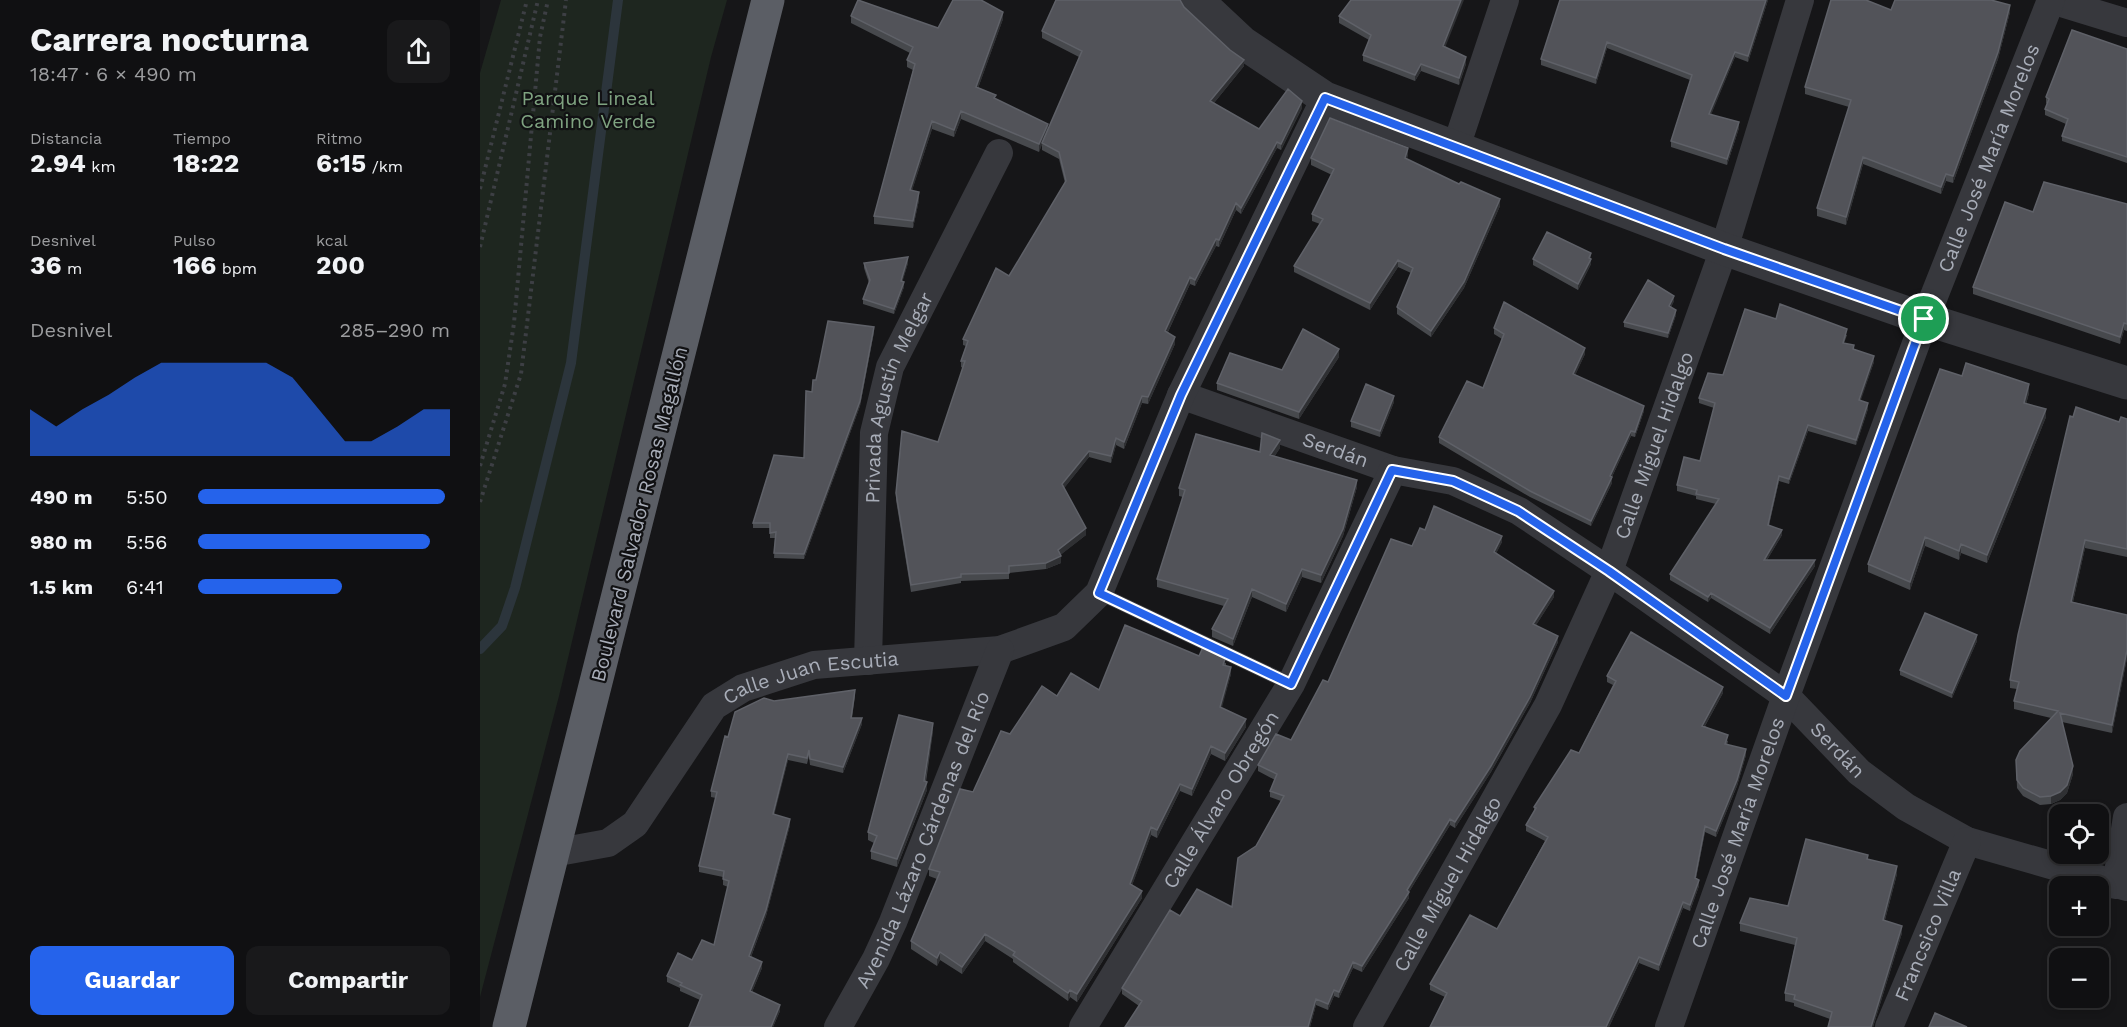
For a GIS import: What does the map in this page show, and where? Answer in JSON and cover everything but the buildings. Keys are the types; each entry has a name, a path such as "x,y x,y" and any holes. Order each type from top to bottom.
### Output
{"highway":[{"name":"Boulevard Salvador Rosas Magallón","path":"509,1027 768,0"}],"street":[{"path":"1197,0 1244,44 1325,98 1724,249 1924,319 2127,382"},
{"path":"1456,147 1505,0"},
{"name":"Calle Miguel Hidalgo","path":"1367,1027 1548,705 1609,571 1724,249 1800,0"},
{"path":"2051,0 2127,22"},
{"name":"Calle José María Morelos","path":"1669,1027 1786,696 1924,319 2051,0"},
{"path":"1099,593 1181,395 1325,98"},
{"name":"Privada Agustín Melgar","path":"868,661 874,433 888,378 891,367 999,153"},
{"name":"Serdán","path":"1181,395 1392,470 1453,481 1518,511 1609,571 1786,696 1859,772 1906,807 1967,841 2122,886"},
{"name":"Calle Álvaro Obregón","path":"1083,1027 1291,684 1392,470"},
{"name":"Calle Juan Escutia","path":"553,854 608,843 635,824 714,706 743,688 814,665 1000,650 1064,627 1099,593"},
{"name":"Avenida Lázaro Cárdenas del Río","path":"838,1027 876,959 893,922 1000,650"},
{"path":"2122,886 2127,817"},
{"name":"Francsico Villa","path":"1889,1027 1967,841"}],"lane":[{"path":"1099,593 1291,684"}],"path":[{"path":"480,189 527,0"},
{"path":"480,247 538,0"},
{"path":"480,466 505,384 514,322 540,38 548,0"},
{"path":"480,502 512,409 521,374 566,0"}],"green space":[{"name":"Parque Lineal Camino Verde","path":"501,0 727,0 711,57 559,696 480,997 480,73"}],"waterway":[{"path":"480,649 502,626 515,588 571,363 618,0"}],"route":[{"path":"1325,98 1724,249 1924,319 1786,696 1609,571 1518,511 1453,481 1392,470 1291,684 1099,593 1181,395 1325,98"}]}
